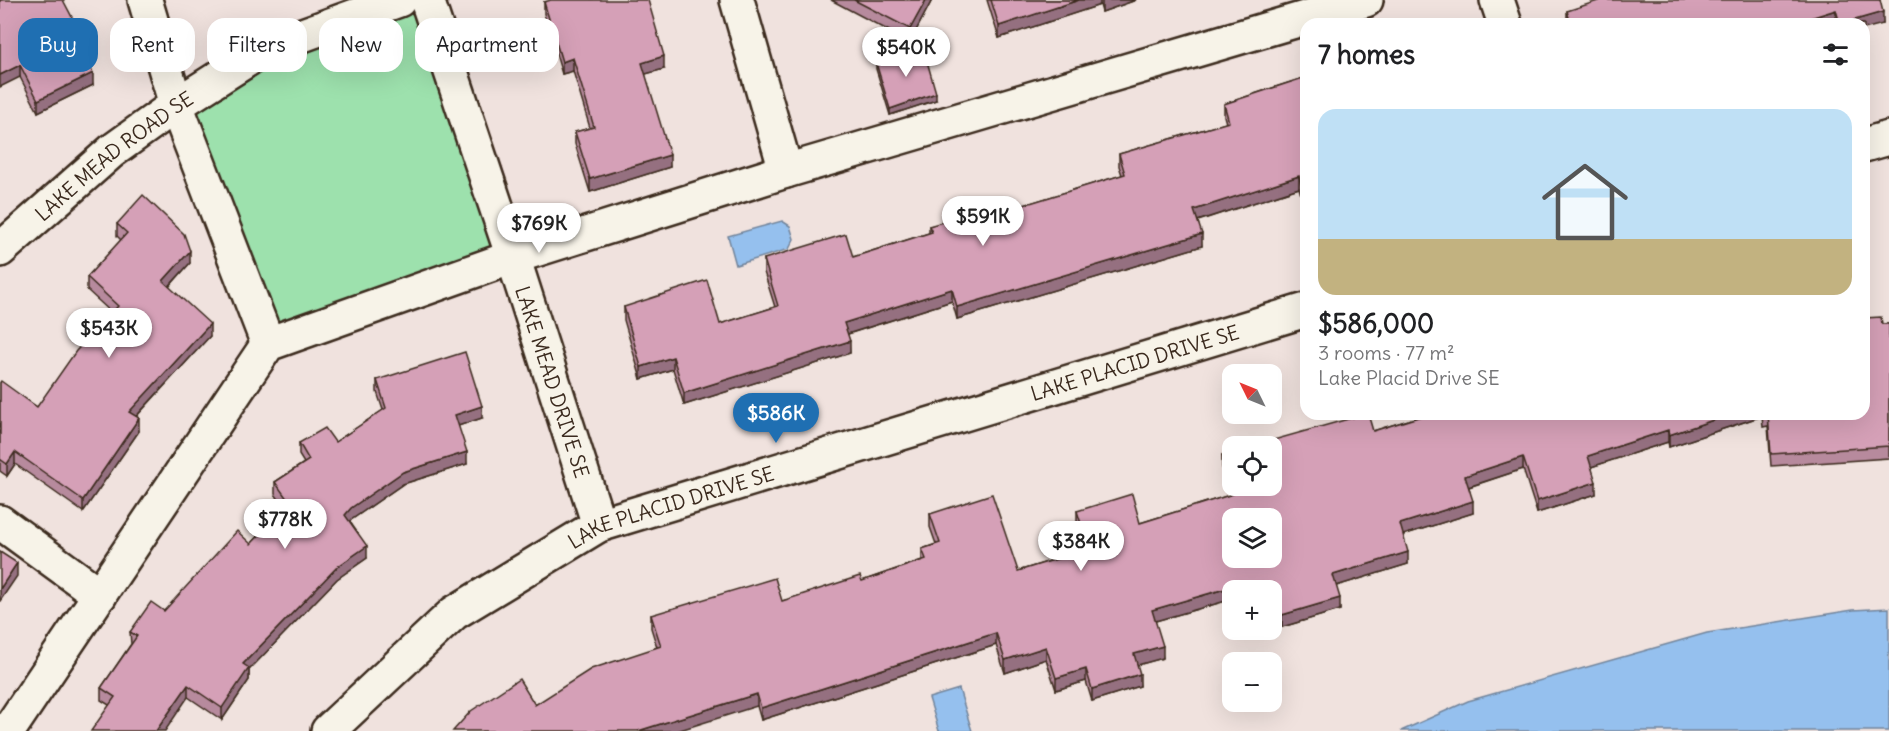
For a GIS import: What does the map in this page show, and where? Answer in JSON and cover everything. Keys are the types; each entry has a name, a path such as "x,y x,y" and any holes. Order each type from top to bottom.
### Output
{"street":[{"path":"145,0 176,105 268,344"},
{"name":"LAKE MEAD ROAD SE","path":"0,249 112,151 176,105 264,50 399,0"},
{"name":"LAKE MEAD DRIVE SE","path":"427,0 599,525"},
{"path":"737,0 786,171"},
{"path":"1305,18 1366,0"},
{"path":"1497,0 1502,18"},
{"path":"8,731 268,344 513,257 786,171 1300,19"},
{"path":"1870,143 1889,138"},
{"name":"LAKE PLACID DRIVE SE","path":"328,731 454,613 599,525 1300,312"},
{"path":"0,522 100,595"}],"green space":[{"path":"427,0 433,18 415,18 415,72 451,72 513,257 268,344 176,106 228,72 307,72 307,36 319,32 319,72 403,72 403,18 367,18"}],"water":[{"path":"782,221 790,226 794,239 789,249 736,265 728,236"},
{"path":"1889,608 1889,731 1401,731 1468,701 1707,633 1853,610"},
{"path":"959,689 972,731 939,731 929,698"}],"building":[{"path":"0,0 63,0 72,18 18,18 18,66 0,75"},
{"path":"551,0 648,0 664,56 642,63 670,155 590,179 575,132 594,127 573,58 562,62 559,52 559,18 549,18 544,2"},
{"path":"854,0 926,0 910,29"},
{"path":"991,0 1079,0 999,26"},
{"path":"1601,0 1880,0 1883,12 1862,18 1838,18 1836,10 1810,18 1569,18 1567,11"},
{"path":"923,47 936,93 890,109 876,63"},
{"path":"24,72 92,72 93,73 38,100"},
{"path":"1300,79 1300,179 1299,176 1194,210 1202,234 957,307 952,289 844,323 850,341 684,393 673,357 641,367 624,307 707,280 720,324 778,306 764,259 846,234 853,257 932,232 929,226 976,212 978,219 1125,174 1119,154 1229,122 1224,104"},
{"path":"143,195 184,234 190,251 163,281 210,324 129,412 139,418 83,500 15,452 7,464 0,459 0,383 1,381 37,407 76,351 118,306 87,277 127,233 117,224"},
{"path":"1881,317 1882,324 1889,324 1889,446 1771,454 1768,420 1870,420 1870,318"},
{"path":"465,352 482,406 455,415 467,452 403,472 351,508 345,515 367,546 337,567 243,664 249,668 222,708 188,685 156,731 91,731 115,697 101,688 137,636 130,632 151,602 164,611 237,531 251,544 290,503 275,482 309,460 299,443 325,428 335,442 386,408 377,380"},
{"path":"1345,420 1370,420 1373,431 1409,420 1713,420 1669,435 1668,430 1588,456 1596,482 1537,501 1523,457 1465,476 1473,501 1400,524 1408,552 1333,575 1340,598 1282,615 1282,580 1222,580 1222,590 1152,610 1163,646 1134,654 1140,674 1092,689 1086,669 1056,678 1046,647 1005,660 996,633 761,708 757,694 638,731 453,731 471,711 519,679 535,705 591,669 661,646 651,615 775,578 782,601 860,576 862,581 926,559 922,549 940,543 930,514 992,494 1018,571 1089,549 1077,511 1132,494 1140,523 1227,496 1282,496 1282,438"},
{"path":"0,552 17,563 0,589"}]}
